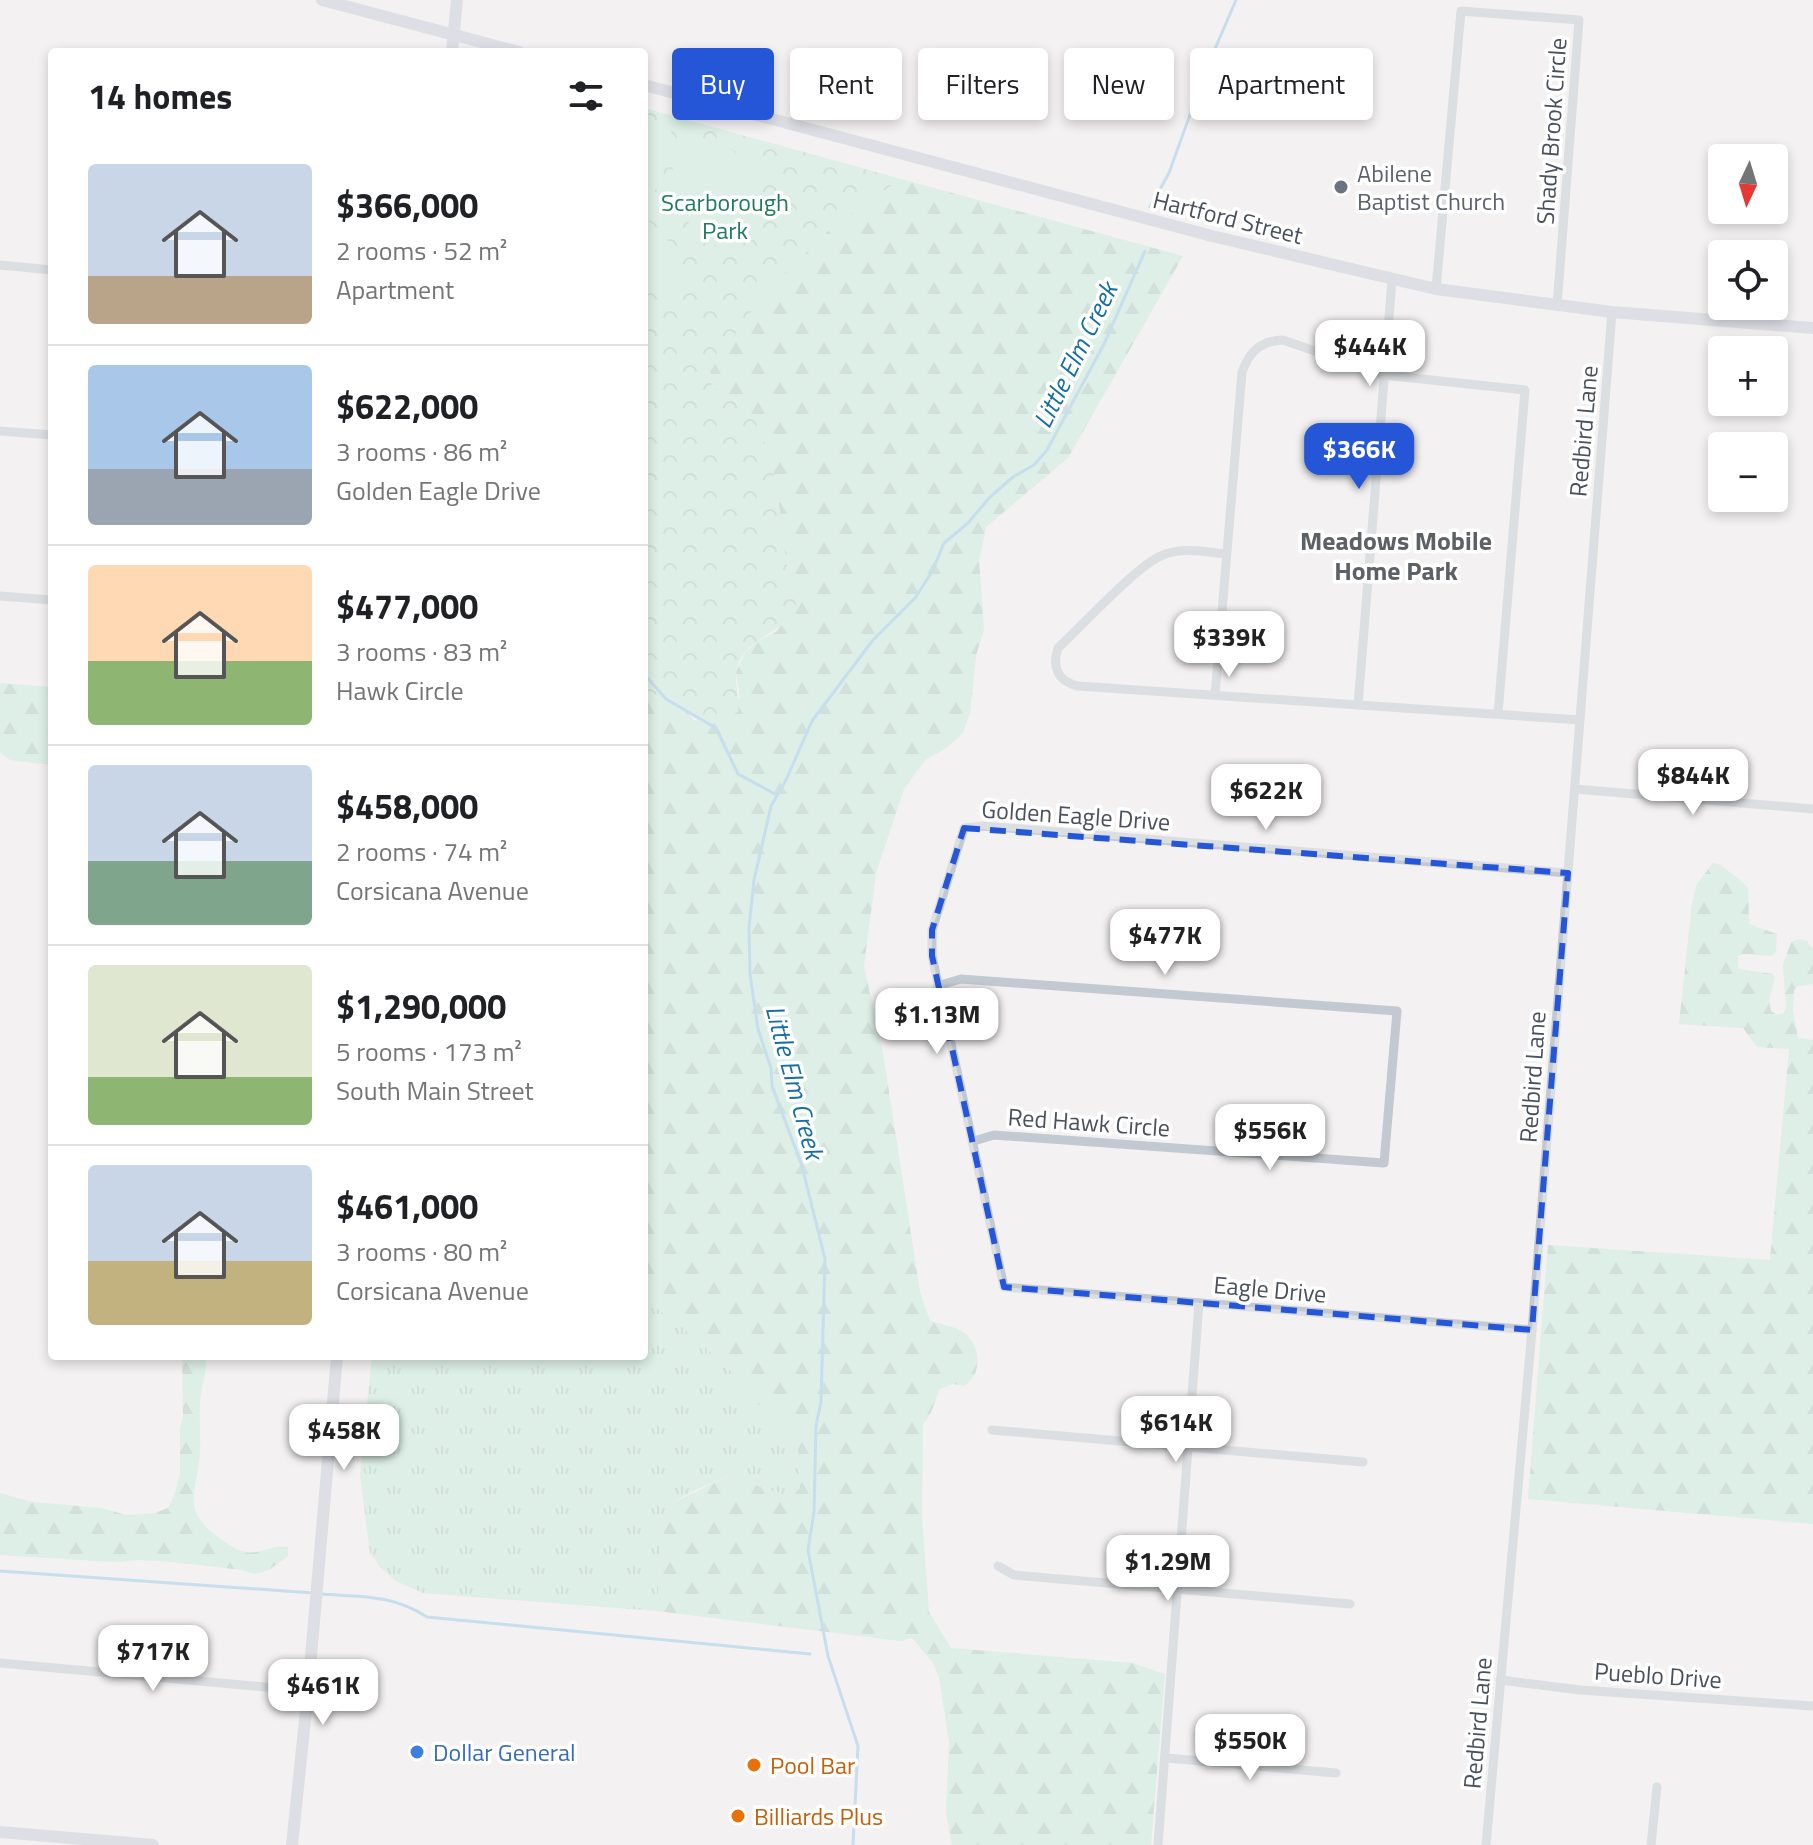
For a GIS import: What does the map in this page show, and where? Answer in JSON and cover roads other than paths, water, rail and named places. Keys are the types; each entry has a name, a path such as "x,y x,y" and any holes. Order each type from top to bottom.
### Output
{"street":[{"path":"322,0 504,48"},
{"path":"452,48 457,0"},
{"name":"Shady Brook Circle","path":"1436,289 1461,11 1579,20 1557,306"},
{"name":"Hartford Street","path":"648,86 1198,232 1392,280 1557,306 1813,328"},
{"path":"0,265 48,270"},
{"path":"1358,705 1392,280"},
{"name":"Redbird Lane","path":"1486,1845 1532,1330 1612,312"},
{"path":"1215,695 1242,372 1247,357 1267,341 1283,340 1384,375 1525,390 1498,714"},
{"path":"0,431 48,435"},
{"path":"1226,554 1183,551 1161,555 1058,648 1055,670 1068,684 1580,720"},
{"path":"0,596 48,600"},
{"path":"1575,789 1813,809"},
{"name":"Golden Eagle Drive","path":"937,986 932,930 964,828 984,826 1568,873"},
{"name":"Red Hawk Circle","path":"937,986 961,979 1397,1011 1384,1163 994,1135 974,1141"},
{"path":"937,986 974,1141"},
{"name":"Eagle Drive","path":"974,1141 1004,1287 1532,1330"},
{"path":"1158,1845 1199,1303"},
{"path":"292,1845 337,1360"},
{"path":"992,1430 1363,1462"},
{"path":"998,1566 1014,1575 1350,1604"},
{"path":"0,1663 308,1691"},
{"name":"Pueblo Drive","path":"1500,1680 1580,1690 1813,1706"},
{"path":"1166,1758 1336,1773"},
{"path":"1651,1845 1657,1787"},
{"path":"0,1832 153,1845"}],"waterway":[{"name":"Little Elm Creek","path":"1150,207 1169,173 1206,70 1236,0"},
{"name":"Little Elm Creek","path":"853,1845 858,1746 828,1656 808,1550 814,1512 816,1426 821,1402 825,1259 802,1166 772,1086 771,1068 758,1029 750,974 749,927 754,880 771,806 812,721 873,640 915,598 932,572 944,543 968,523 990,497 1013,477 1034,465 1047,450 1104,344 1145,251"},
{"path":"648,679 666,699 716,728 738,774 775,794"},
{"path":"0,1571 313,1593"},
{"path":"320,1594 388,1600 427,1617 810,1654"}],"place":[{"name":"Abilene Baptist Church","path":"1341,187"},
{"name":"Dollar General","path":"417,1752"},
{"name":"Pool Bar","path":"754,1765"},
{"name":"Billiards Plus","path":"738,1816"}],"district":[{"name":"Meadows Mobile Home Park","path":"1396,555"}],"park label":[{"name":"Scarborough Park","path":"725,216"}]}
